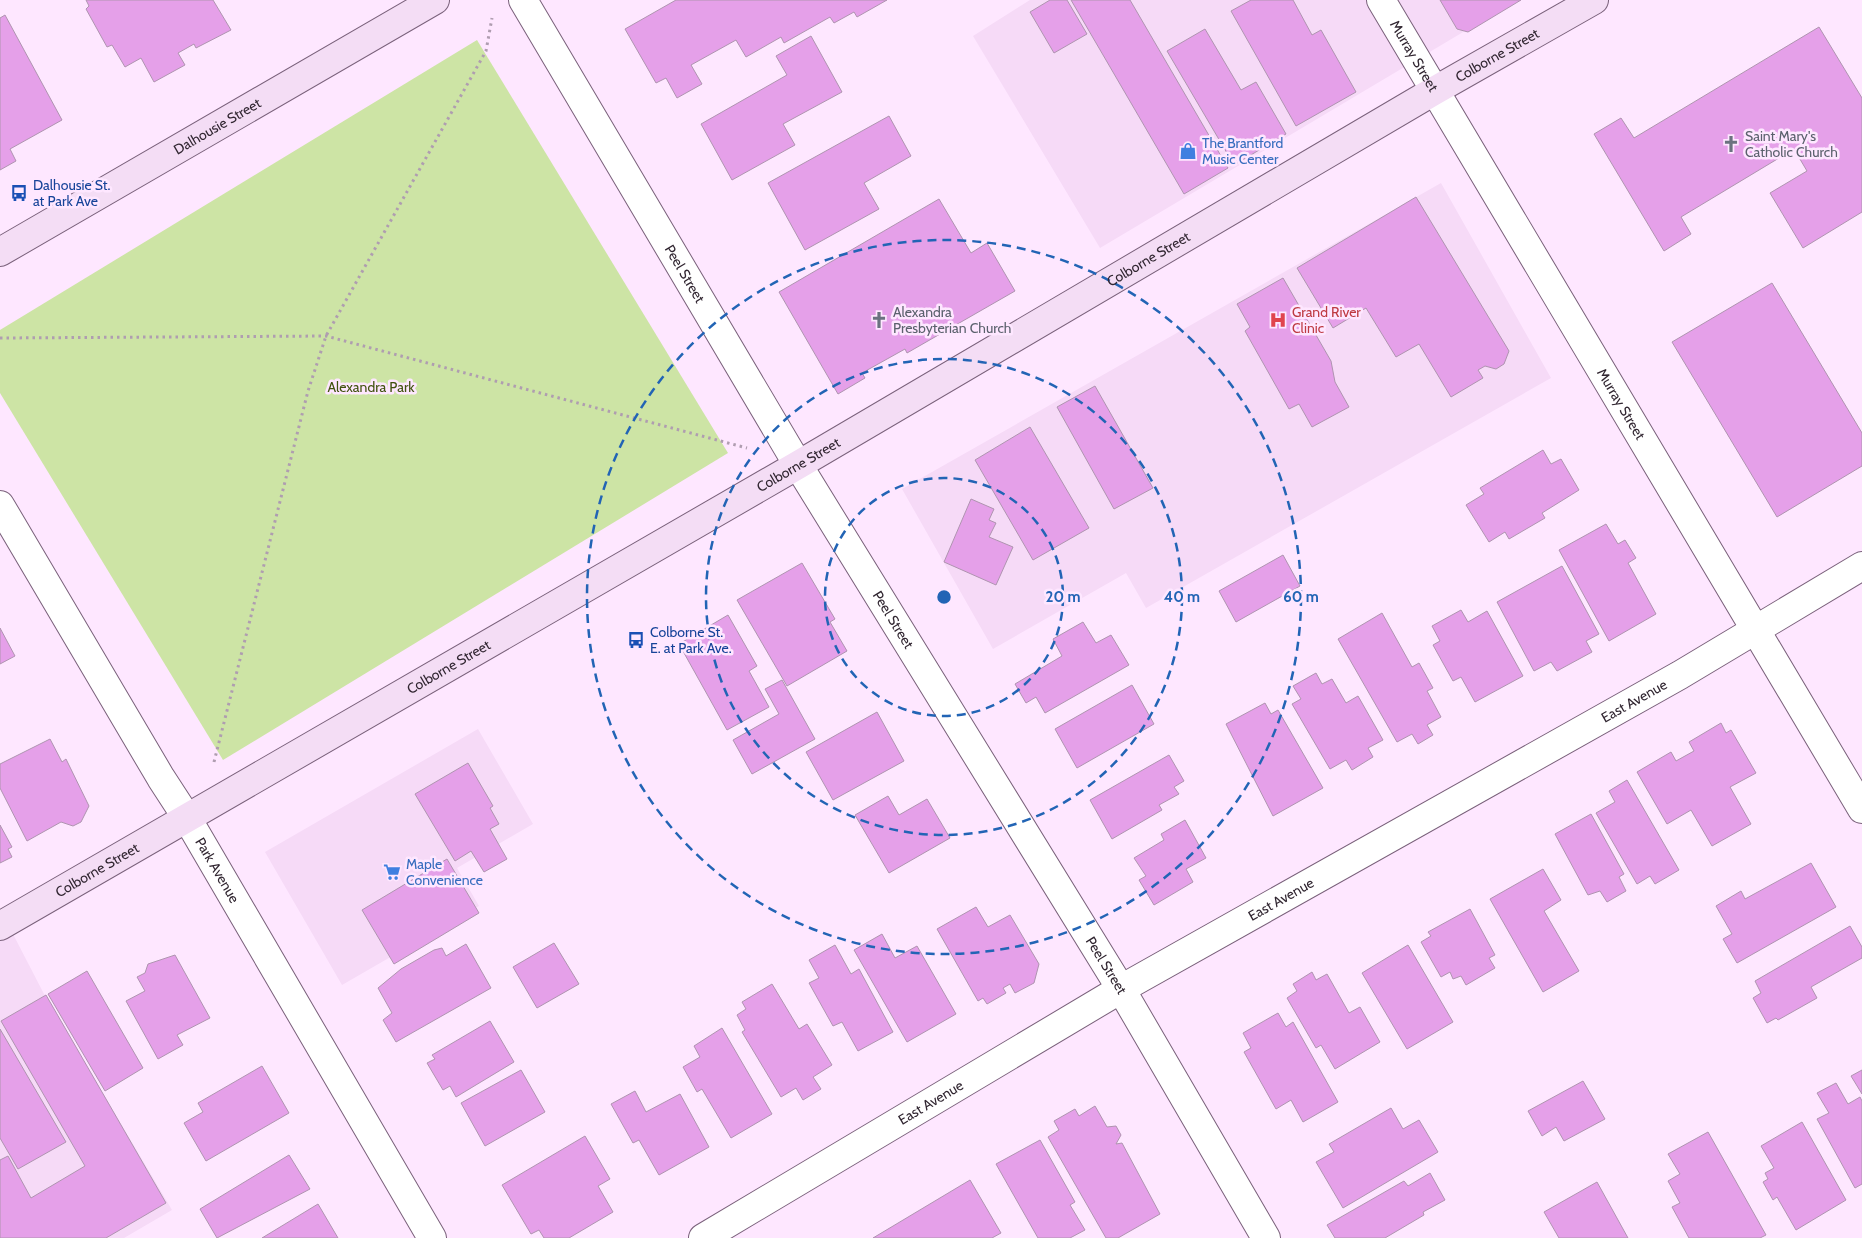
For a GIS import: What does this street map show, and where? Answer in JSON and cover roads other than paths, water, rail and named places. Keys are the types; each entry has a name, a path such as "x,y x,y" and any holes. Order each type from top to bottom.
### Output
{"main road":[{"name":"Dalhousie Street","path":"0,252 435,0"},
{"name":"Colborne Street","path":"0,926 798,465 1434,90 1594,0"}],"street":[{"name":"Peel Street","path":"523,0 798,465 1120,989 1266,1238"},
{"name":"Murray Street","path":"1380,0 1862,809"},
{"name":"Park Avenue","path":"0,505 161,778 187,818 432,1238"},
{"name":"East Avenue","path":"703,1238 1120,989 1756,630 1862,566"}],"place":[{"name":"Saint Mary's Catholic Church","path":"1731,144"},
{"name":"The Brantford Music Center","path":"1188,151"},
{"name":"Dalhousie St. at Park Ave","path":"19,193"},
{"name":"Alexandra Presbyterian Church","path":"879,320"},
{"name":"Grand River Clinic","path":"1278,320"},
{"name":"Colborne St. E. at Park Ave.","path":"636,640"},
{"name":"Maple Convenience","path":"392,872"}],"park label":[{"name":"Alexandra Park","path":"371,387"}]}
